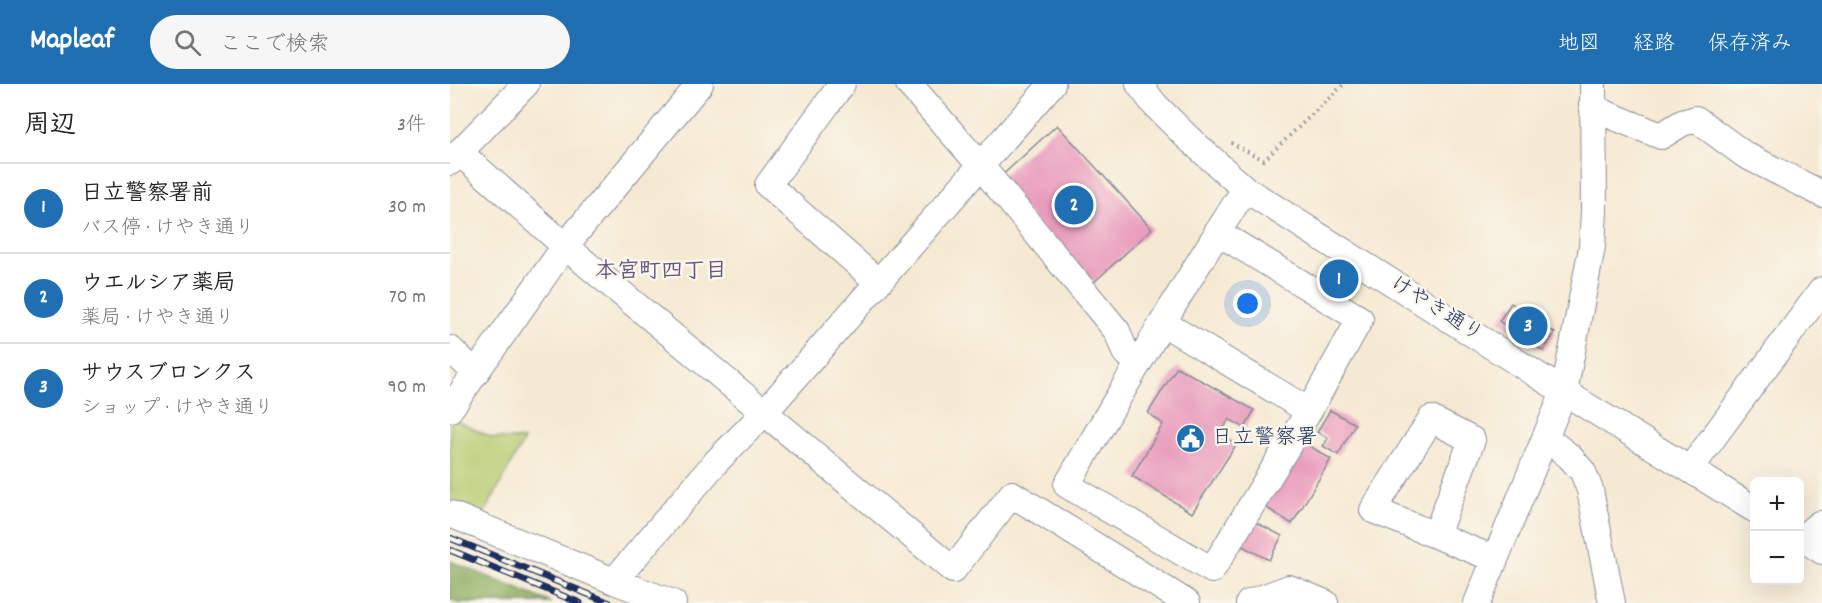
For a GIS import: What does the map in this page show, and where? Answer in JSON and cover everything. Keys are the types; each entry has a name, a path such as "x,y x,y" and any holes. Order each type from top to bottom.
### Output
{"street":[{"path":"526,84 455,158 565,246 953,570 1012,494 1187,603"},
{"path":"450,408 565,246 700,84"},
{"path":"842,84 768,185 878,282"},
{"path":"909,84 980,165 1117,331 1125,352 1138,362"},
{"path":"615,581 715,463 764,413 1052,84"},
{"name":"けやき通り","path":"1139,84 1155,105 1186,136 1245,189 1564,392 1750,506"},
{"path":"1593,95 1602,112 1661,136 1682,123 1696,119 1745,154 1822,194"},
{"path":"1477,603 1564,392 1592,247 1593,95"},
{"path":"1217,232 1360,319 1309,411 1212,570 1067,485 1138,362 1217,232 1245,189"},
{"path":"1690,469 1822,290"},
{"path":"1163,322 1309,411"},
{"path":"450,349 476,373"},
{"path":"1436,535 1472,440 1431,419 1373,510 1495,559"},
{"path":"1546,438 1570,456 1583,472 1590,490 1612,603"},
{"path":"450,514 670,603"},
{"path":"1249,603 1289,588 1324,603"}],"path":[{"path":"1231,143 1264,160 1344,84"}],"green space":[{"path":"450,418 493,438 524,440 478,525 450,514"},
{"path":"450,561 552,603 458,603 450,600"}],"building":[{"path":"1057,125 1152,229 1092,284 997,180"},
{"path":"1511,303 1555,333 1543,351 1499,321"},
{"name":"日立警察署","path":"1177,367 1254,410 1245,428 1229,419 1221,433 1236,445 1192,513 1132,476 1163,424 1148,413"},
{"path":"1330,410 1355,424 1338,455 1323,446 1328,438 1317,432"},
{"path":"1303,442 1331,459 1292,524 1264,506"},
{"path":"1255,522 1282,536 1269,560 1242,546"}],"railway":[{"path":"450,538 610,603"},
{"path":"450,550 580,603"}],"place":[{"name":"ウエルシア薬局","path":"1074,205"},
{"name":"日立警察署前","path":"1339,279"},
{"name":"サウスブロンクス","path":"1528,326"},
{"name":"日立警察署","path":"1191,439"}],"district":[{"name":"本宮町四丁目","path":"661,272"}]}
